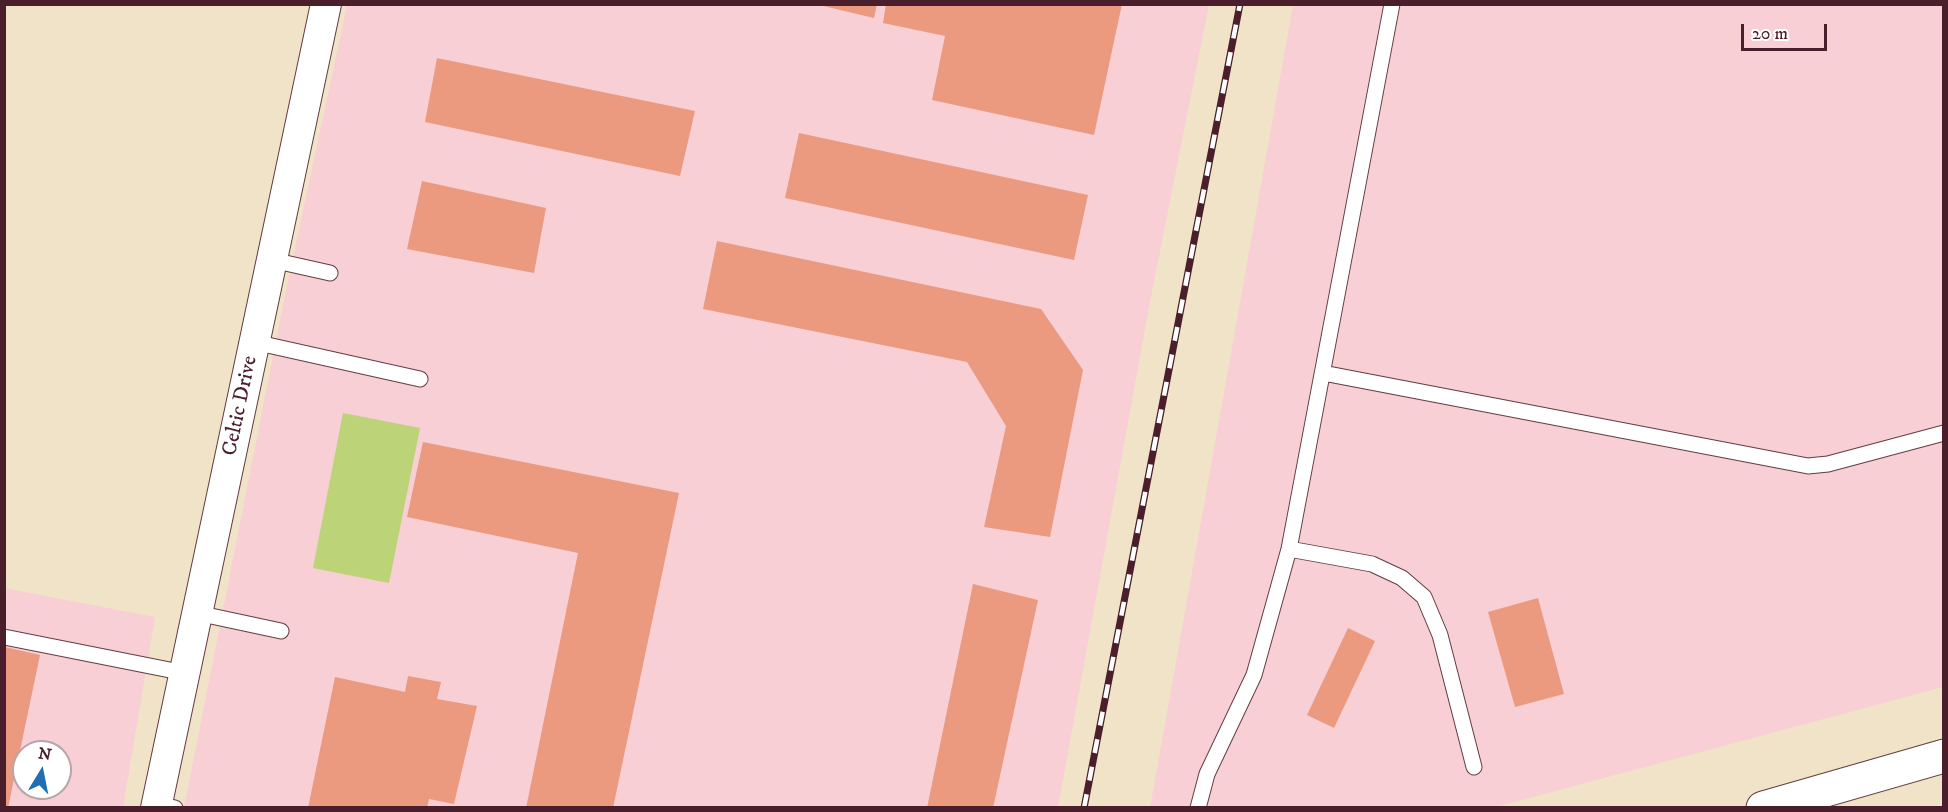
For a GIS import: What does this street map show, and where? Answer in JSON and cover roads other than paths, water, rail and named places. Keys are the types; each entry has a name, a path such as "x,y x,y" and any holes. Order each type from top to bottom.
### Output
{"main road":[{"path":"1763,807 1944,756"}],"street":[{"name":"Celtic Drive","path":"163,806 197,613 326,4"}],"lane":[{"path":"1198,807 1207,774 1254,675 1289,549 1392,4"},
{"path":"272,260 330,273"},
{"path":"254,342 420,380"},
{"path":"1323,373 1808,466 1828,464 1944,433"},
{"path":"1289,549 1372,564 1402,578 1424,597 1440,635 1474,767"},
{"path":"197,613 281,631"},
{"path":"4,637 185,673"}],"railway":[{"path":"1084,808 1240,4"}]}
